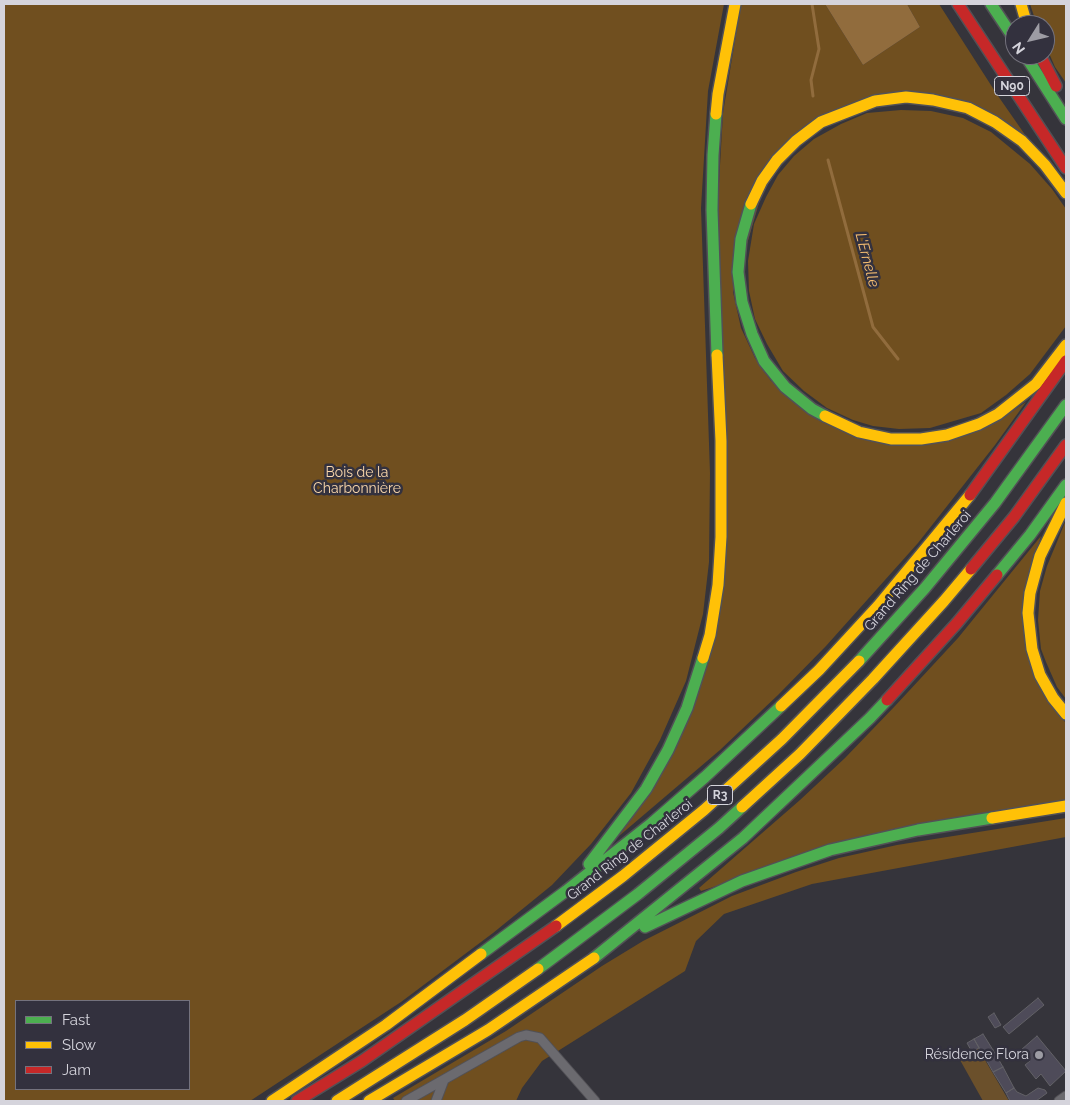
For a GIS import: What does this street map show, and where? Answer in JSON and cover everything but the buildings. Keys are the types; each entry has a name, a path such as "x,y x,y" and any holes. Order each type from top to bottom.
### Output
{"highway":[{"path":"566,891 609,840 640,796 668,750 687,708 710,635 718,586 721,537 720,442 713,258 713,155 718,94 735,4"},
{"name":"N90","path":"958,4 1066,168"},
{"path":"991,4 1005,25"},
{"name":"N90","path":"1032,65 1066,118"},
{"path":"1045,65 1057,88 1066,118"},
{"path":"1066,193 1045,165 1022,141 995,122 968,108 933,100 906,97 876,101 821,122 796,141 777,160 762,181 749,208 740,239 738,272 742,302 752,334 764,361 785,387 812,409 834,422 859,432 891,439 930,438 947,435 980,424 998,414 1036,384 1066,345"},
{"path":"272,1101 386,1025 566,891 705,777 825,663 878,606 934,541 980,482 1066,361"},
{"name":"Grand Ring de Charleroi","path":"296,1101 362,1061 538,940 623,876 704,810 789,732 857,663 919,595 995,503 1066,405"},
{"name":"R3","path":"337,1101 465,1020 552,959 638,894 719,828 800,754 873,680 938,608 1014,517 1066,445"},
{"path":"369,1101 488,1030 545,993 606,950 743,838 870,718 957,623 1030,535 1066,485"},
{"path":"1066,503 1040,556 1030,593 1028,612 1032,650 1040,675 1053,698 1066,714"},
{"path":"606,950 663,918 733,885 830,850 918,830 1066,806"}],"street":[{"path":"406,1101 526,1034 540,1038 595,1101"},
{"path":"436,1101 444,1080"},
{"path":"1059,1101 1066,1096"}],"shaded area":[{"path":"825,4 907,4 920,27 863,65"},
{"path":"978,1048 1009,1101 983,1101 960,1060"}],"green space":[{"name":"Bois de la Charbonnière","path":"4,4 724,4 708,91 701,208 710,473 709,562 703,614 686,681 660,740 631,793 591,844 552,885 493,933 401,1002 250,1101 4,1101"},
{"path":"741,4 825,4 863,65 920,27 907,4 939,4 1028,139 1002,120 879,96 773,155 733,292 741,328 755,358 771,381 892,445 1003,417 1026,402 995,445 918,543 826,646 720,750 619,836 644,800 719,613 717,218 723,113"},
{"path":"1030,4 1066,4 1066,83 1054,65 1055,15 1034,15"},
{"path":"901,110 931,111 963,118 991,132 1030,164 1052,189 1066,209 1066,326 1030,374 1006,395 981,413 930,428 899,429 873,426 853,420 827,408 804,391 783,371 767,344 755,319 749,291 748,261 754,224 778,175 794,156 814,139 841,124 867,113"},
{"path":"1066,520 1066,699 1057,687 1041,649 1038,620 1040,591 1047,566"},
{"path":"1041,536 1023,600 1059,715 1066,723 1066,801 893,829 701,891 699,888 800,800 845,758 895,706 958,638"},
{"path":"1066,818 1066,837 812,884 724,914 696,941 685,971 542,1061 522,1088 516,1101 395,1101 393,1098 506,1031 602,966 643,941 732,896 839,858 897,845"}],"waterway":[{"name":"L'Ernelle","path":"812,4 819,49 811,80 813,96"},
{"name":"L'Ernelle","path":"828,160 873,327 898,359"}],"traffic: fast":[{"path":"991,4 1005,25"},
{"path":"1031,65 1066,119"},
{"path":"716,114 712,210 717,355"},
{"path":"751,204 741,239 738,272 742,302 752,334 764,361 785,387 812,409 825,416"},
{"path":"859,661 925,588 995,503 1066,405"},
{"path":"997,575 1030,535 1066,485"},
{"path":"589,864 646,789 668,750 687,708 703,658"},
{"path":"594,958 743,838 887,700"},
{"path":"481,954 566,891 652,823 705,777 781,706"},
{"path":"538,969 638,894 742,807"},
{"path":"645,927 742,881 830,850 918,830 992,818"}],"traffic: slow":[{"path":"716,114 735,4"},
{"path":"1021,4 1024,15"},
{"path":"751,204 762,181 777,160 796,141 821,122 875,101 906,97 933,100 968,108 995,122 1022,141 1045,165 1066,193"},
{"path":"825,416 859,432 891,439 921,439 947,435 979,424 998,414 1036,384 1066,345"},
{"path":"703,658 710,635 718,585 721,537 721,441 717,355"},
{"path":"781,706 819,670 878,606 970,495"},
{"path":"1066,503 1040,556 1030,593 1028,613 1032,649 1040,675 1053,698 1066,714"},
{"path":"742,807 800,754 873,679 971,569"},
{"path":"556,926 623,876 704,810 782,739 859,661"},
{"path":"992,818 1066,806"},
{"path":"272,1101 386,1025 481,954"},
{"path":"369,1101 488,1030 594,958"},
{"path":"337,1101 465,1020 538,969"}],"traffic: jam":[{"path":"958,4 1066,168"},
{"path":"1045,65 1056,86"},
{"path":"970,495 1066,361"},
{"path":"971,569 1014,517 1066,445"},
{"path":"887,700 957,623 997,575"},
{"path":"297,1101 362,1061 556,926"}],"place":[{"name":"Résidence Flora","path":"1039,1055"}]}
